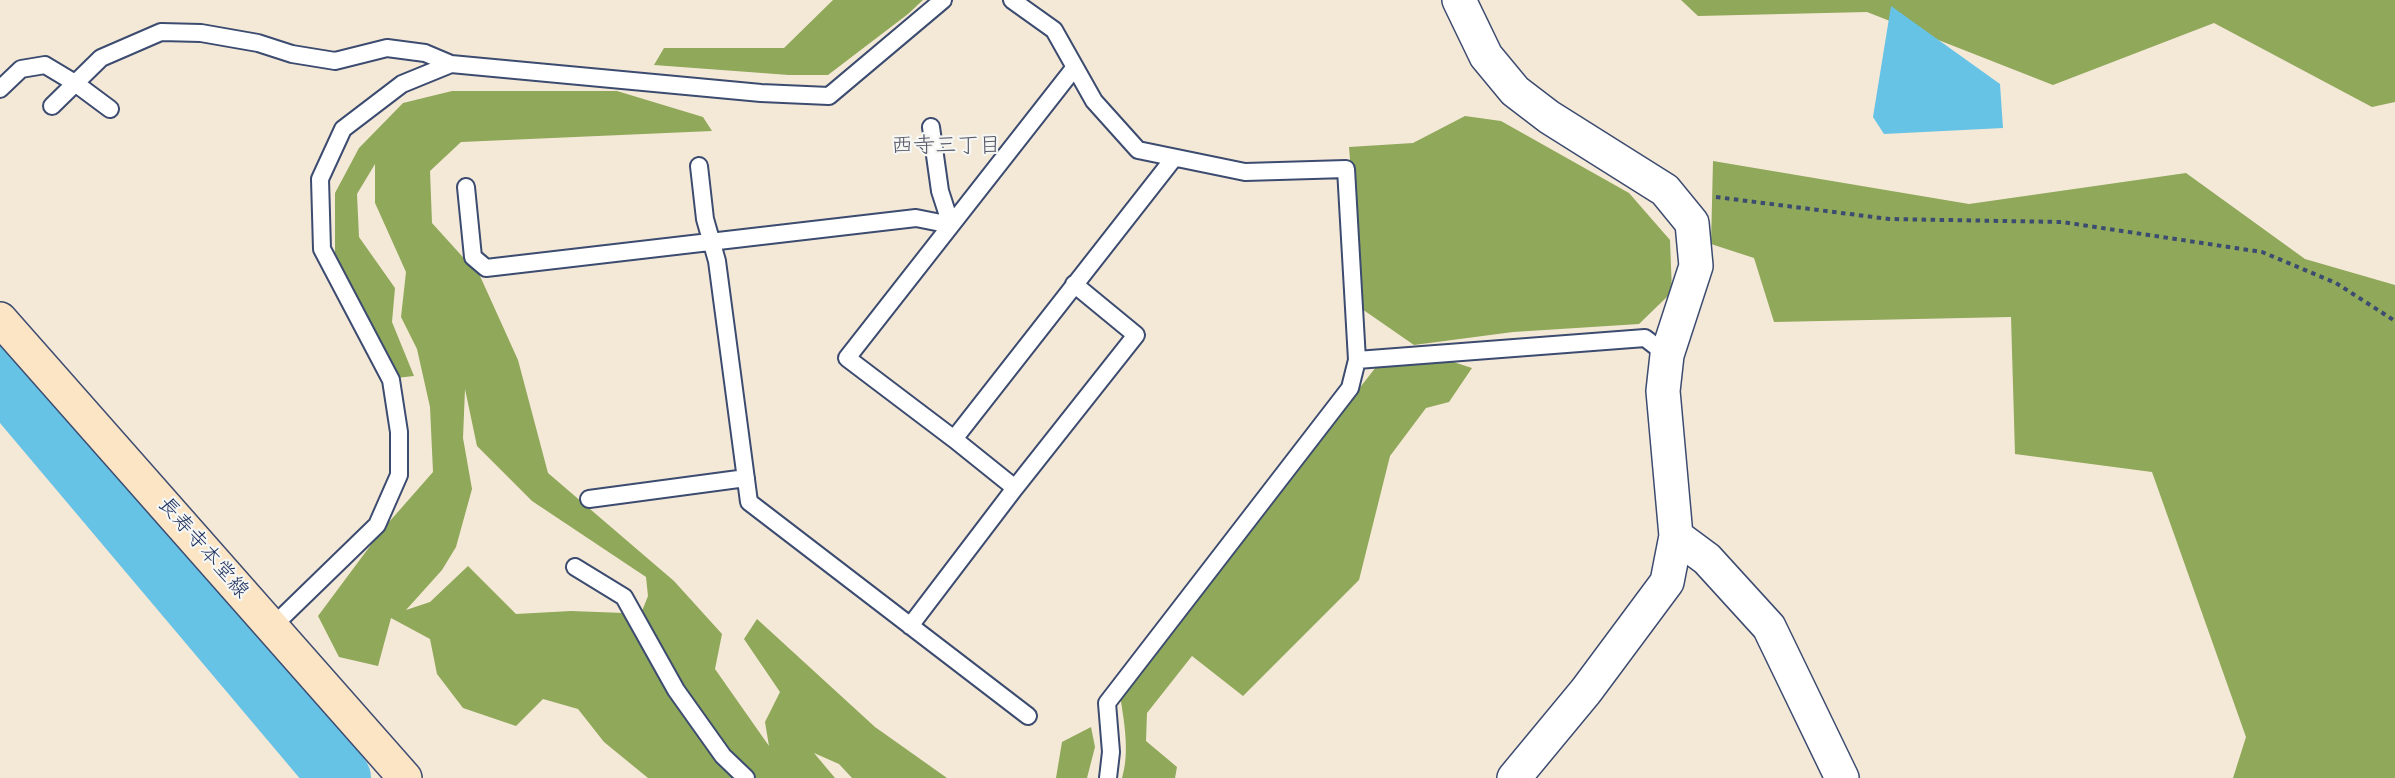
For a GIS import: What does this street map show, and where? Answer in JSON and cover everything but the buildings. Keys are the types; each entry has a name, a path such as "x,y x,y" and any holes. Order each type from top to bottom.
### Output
{"main road":[{"name":"長寿寺本堂線","path":"0,319 405,778"}],"street":[{"path":"1459,0 1486,56 1515,91 1549,117 1665,190 1692,223 1696,266 1667,355 1663,390 1676,536 1667,582 1586,691 1514,778"},
{"path":"1676,536 1707,559 1769,627 1842,778"}],"lane":[{"path":"52,106 100,58 161,32 201,33 258,43 292,54 335,61 387,48 425,53 451,64 761,93 829,96 943,0"},
{"path":"1012,0 1054,30 1094,102 1138,150 1245,172 1346,169 1357,360 1350,388 1107,703 1112,752 1108,778"},
{"path":"272,627 377,525 399,474 399,432 391,380 322,249 320,179 344,129 402,84 451,64"},
{"path":"0,89 21,69 45,65 75,83 110,109"},
{"path":"1015,488 848,358 1075,67"},
{"path":"931,127 940,191 951,225"},
{"path":"954,439 1174,158"},
{"path":"699,166 705,219 717,261 749,502 1028,716"},
{"path":"466,187 473,257 486,268 916,218 951,225"},
{"path":"910,626 1136,335 1074,285"},
{"path":"1357,360 1645,338 1667,355"},
{"path":"589,499 746,478"},
{"path":"575,567 624,597 676,690 723,756 746,778"}],"path":[{"path":"1665,190 1825,213 1889,219 2062,222 2262,252 2336,283 2395,321"}],"green space":[{"path":"833,0 923,0 828,75 789,75 654,65 664,48 784,48"},
{"path":"1681,0 2395,0 2395,102 2372,107 2214,23 2053,85 1867,12 1698,16"},
{"path":"452,91 617,91 703,117 712,131 461,142 430,171 432,223 480,276 518,360 548,473 674,581 722,634 715,669 769,746 765,722 780,692 744,639 757,619 875,727 947,778 852,778 839,764 814,753 835,778 754,778 716,744 638,621 648,596 646,577 532,501 477,446 465,389 463,438 472,489 456,547 442,570 406,610 430,602 468,566 516,614 571,611 624,613 692,719 740,778 648,778 604,742 578,709 543,699 516,726 463,708 437,674 430,639 391,618 378,666 339,657 318,616 382,530 433,472 430,407 417,349 401,317 406,272 375,203 375,164 357,194 359,237 395,288 392,322 414,376 396,378 335,253 335,193 359,148 403,103"},
{"path":"1465,116 1501,121 1629,193 1670,240 1672,292 1639,324 1513,332 1414,345 1362,309 1349,147 1413,143"},
{"path":"1713,161 1969,204 2186,173 2305,259 2395,285 2395,778 2233,778 2246,737 2152,472 2015,454 2011,317 1774,322 1754,258 1711,244"},
{"path":"1444,359 1472,368 1449,402 1426,408 1390,456 1359,580 1243,696 1192,656 1147,713 1146,741 1177,767 1175,778 1122,778 1126,747 1120,695 1376,367"},
{"path":"1091,727 1095,747 1087,778 1056,778 1062,742"}],"water":[{"path":"1891,6 2000,84 2003,128 1884,134 1873,117"}],"waterway":[{"path":"0,375 340,778"}],"district":[{"name":"西寺三丁目","path":"946,146"}]}
